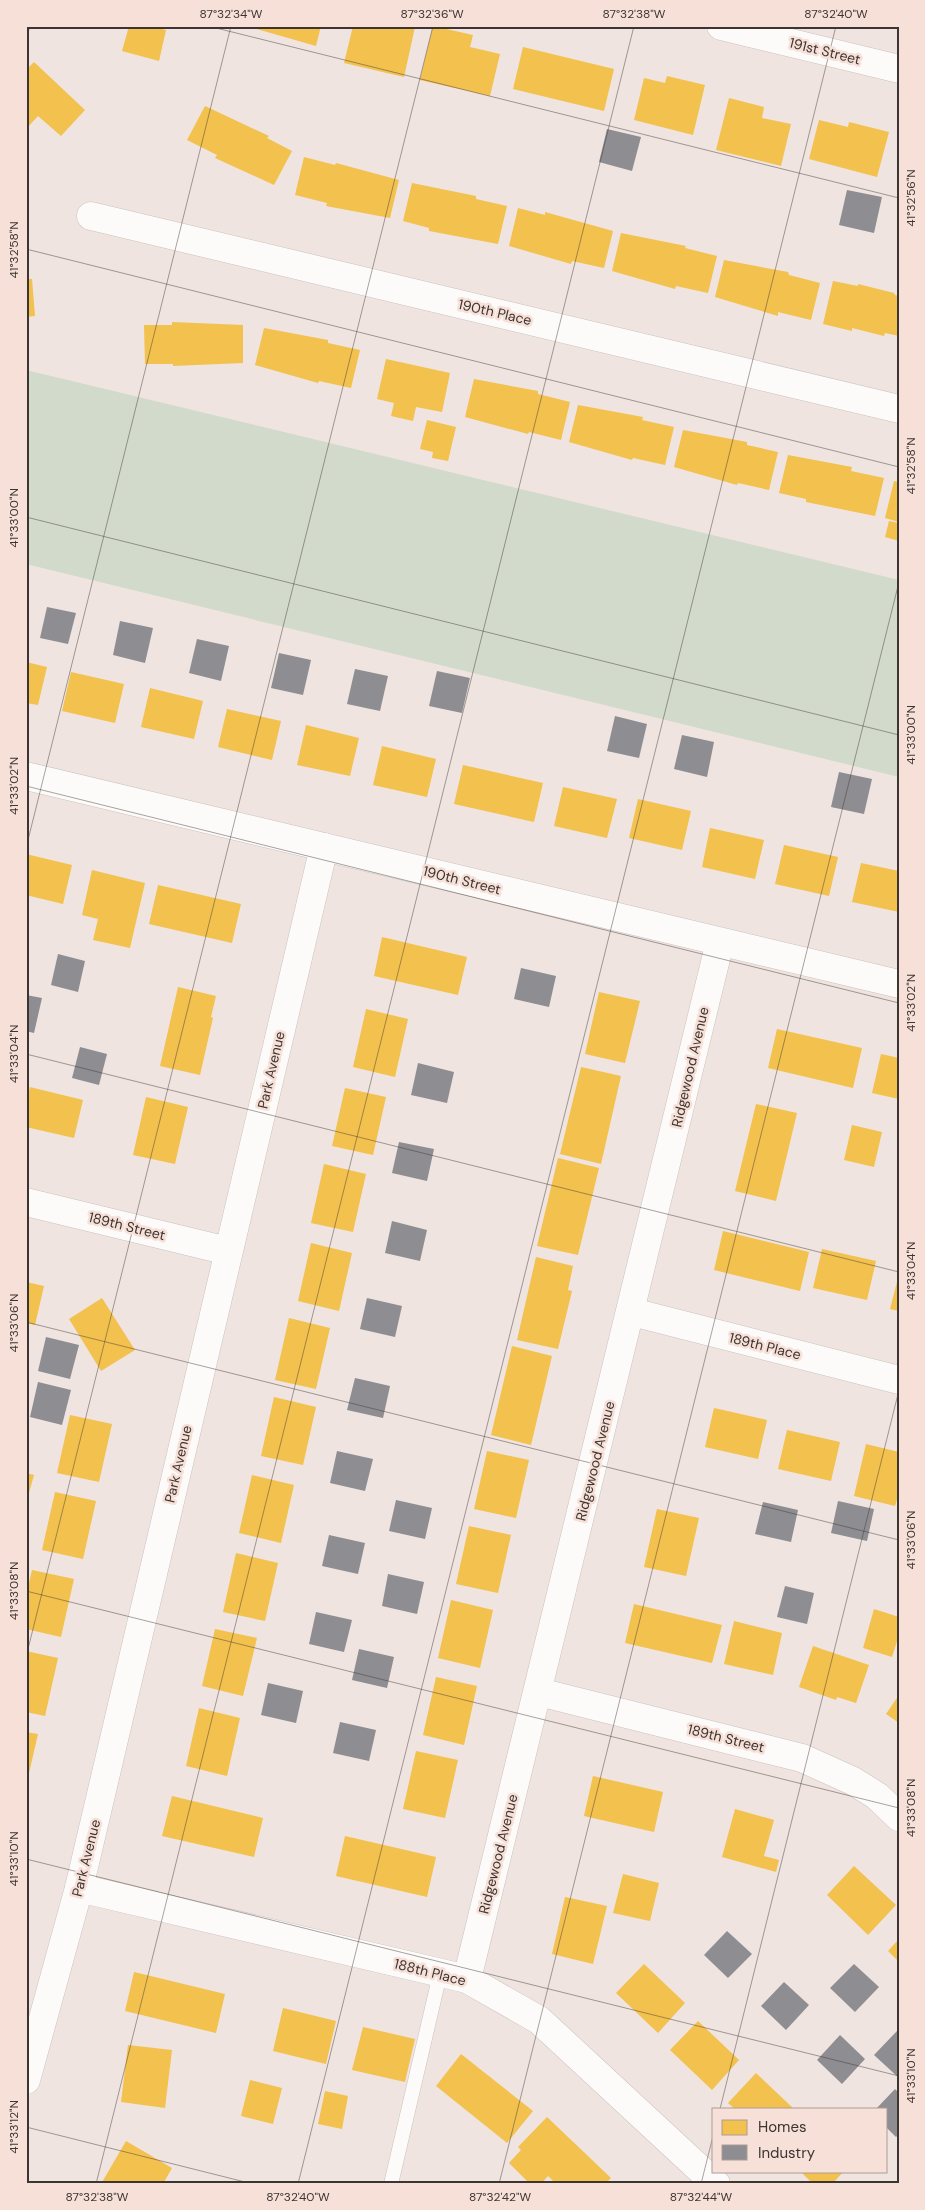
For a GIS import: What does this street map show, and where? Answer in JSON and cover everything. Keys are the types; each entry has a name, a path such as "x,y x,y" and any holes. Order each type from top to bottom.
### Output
{"street":[{"name":"191st Street","path":"721,26 899,69"},
{"name":"190th Place","path":"91,216 899,409"},
{"name":"190th Street","path":"26,776 899,984"},
{"name":"Park Avenue","path":"26,2080 79,1888 324,847"},
{"name":"Ridgewood Avenue","path":"467,1979 632,1312 720,942"},
{"name":"189th Street","path":"26,1202 228,1251"},
{"name":"189th Place","path":"632,1312 899,1380"},
{"name":"189th Street","path":"539,1692 802,1758 853,1781 877,1796 899,1817"},
{"name":"188th Place","path":"79,1888 467,1979 539,2020 716,2184"}],"lane":[{"path":"391,2184 440,1974"}],"green space":[{"path":"26,370 899,580 899,777 26,564"}],"building: Homes":[{"path":"129,26 151,26 166,30 159,61 122,51"},
{"path":"246,26 321,26 316,46"},
{"path":"353,26 415,27 404,77 344,63"},
{"path":"433,26 473,35 470,47 500,54 490,96 420,80"},
{"path":"523,47 614,69 604,111 513,89"},
{"path":"34,62 85,110 61,136 38,116 26,129 26,70"},
{"path":"667,76 705,85 693,135 634,120 644,78 665,83"},
{"path":"729,98 764,107 762,118 791,124 781,166 716,150"},
{"path":"205,106 269,136 267,138 292,151 274,185 215,158 217,155 187,140"},
{"path":"819,120 848,127 849,122 889,132 877,177 809,159"},
{"path":"304,157 335,165 336,163 399,180 390,218 326,206 327,203 295,195"},
{"path":"412,183 476,196 476,199 507,206 498,244 429,231 429,228 403,221"},
{"path":"518,208 545,215 545,212 613,231 604,268 572,261 571,264 509,246"},
{"path":"621,233 686,246 685,248 717,256 708,293 676,286 675,289 612,271"},
{"path":"724,260 788,272 789,275 820,283 811,320 778,312 778,316 715,297"},
{"path":"26,279 32,279 35,316 26,317"},
{"path":"833,281 858,286 858,284 899,296 899,336 885,333 884,336 852,328 852,331 823,324"},
{"path":"172,322 243,325 243,363 173,366 173,364 145,364 144,325 172,325"},
{"path":"264,328 328,340 328,343 360,350 351,388 319,381 318,383 255,365"},
{"path":"386,359 450,373 442,412 416,407 413,421 391,416 394,403 377,399"},
{"path":"474,379 538,391 538,394 570,402 561,440 529,432 528,434 465,417"},
{"path":"578,405 643,417 642,420 674,427 665,465 633,458 632,460 569,442"},
{"path":"427,420 456,427 448,461 432,458 433,452 420,449"},
{"path":"683,430 747,442 747,445 778,452 769,490 738,483 737,485 674,467"},
{"path":"788,455 852,467 851,471 884,478 875,516 806,502 806,499 779,493"},
{"path":"894,481 899,482 899,522 885,518"},
{"path":"889,521 899,523 899,541 885,537"},
{"path":"26,662 47,667 38,705 26,703"},
{"path":"71,672 124,684 115,723 62,711"},
{"path":"150,688 203,701 194,739 141,727"},
{"path":"227,709 281,721 272,760 218,747"},
{"path":"306,725 359,738 350,776 297,765"},
{"path":"382,746 436,759 427,797 373,785"},
{"path":"463,765 543,783 534,822 454,804"},
{"path":"563,787 617,799 607,838 554,826"},
{"path":"638,799 691,811 682,850 629,838"},
{"path":"710,828 764,840 755,879 702,867"},
{"path":"784,845 838,857 829,896 775,884"},
{"path":"26,854 72,865 63,904 26,895"},
{"path":"861,863 899,871 899,912 852,902"},
{"path":"92,870 145,883 130,948 93,940 98,919 82,915"},
{"path":"158,885 241,904 232,943 149,924"},
{"path":"382,937 467,957 458,995 374,976"},
{"path":"178,987 216,996 200,1075 160,1066"},
{"path":"599,992 640,1001 625,1063 585,1054"},
{"path":"366,1009 408,1019 395,1077 353,1067"},
{"path":"777,1029 862,1048 853,1088 768,1068"},
{"path":"881,1054 899,1058 899,1099 872,1093"},
{"path":"581,1067 621,1076 601,1164 560,1154"},
{"path":"30,1087 83,1100 74,1138 26,1127 26,1103"},
{"path":"345,1088 386,1097 373,1155 332,1146"},
{"path":"146,1097 188,1107 175,1164 133,1155"},
{"path":"756,1104 797,1113 776,1201 735,1191"},
{"path":"852,1125 882,1132 874,1167 844,1160"},
{"path":"558,1158 599,1168 578,1255 537,1246"},
{"path":"324,1164 366,1174 353,1232 311,1223"},
{"path":"723,1231 809,1252 800,1291 714,1270"},
{"path":"311,1243 352,1253 339,1311 298,1301"},
{"path":"822,1249 876,1261 867,1300 813,1288"},
{"path":"536,1257 573,1266 568,1290 572,1291 558,1349 517,1340"},
{"path":"899,1274 899,1311 890,1309"},
{"path":"26,1282 44,1286 35,1325 26,1323"},
{"path":"102,1298 135,1350 101,1371 69,1319"},
{"path":"289,1318 330,1328 316,1389 275,1380"},
{"path":"512,1346 552,1356 531,1445 491,1435"},
{"path":"274,1397 316,1407 303,1465 261,1456"},
{"path":"714,1408 767,1420 758,1459 705,1447"},
{"path":"70,1415 112,1424 99,1482 57,1473"},
{"path":"787,1430 840,1442 831,1481 778,1469"},
{"path":"866,1444 899,1452 899,1493 895,1506 854,1496"},
{"path":"487,1451 529,1460 516,1518 474,1509"},
{"path":"26,1473 34,1475 27,1500 26,1500"},
{"path":"252,1475 294,1485 281,1543 239,1533"},
{"path":"55,1492 96,1501 83,1559 42,1550"},
{"path":"657,1509 699,1518 686,1576 644,1567"},
{"path":"469,1526 511,1535 498,1593 456,1584"},
{"path":"236,1553 278,1563 265,1621 223,1612"},
{"path":"32,1570 74,1579 61,1637 26,1629 26,1596"},
{"path":"451,1600 493,1610 480,1668 438,1658"},
{"path":"634,1604 722,1625 712,1663 625,1643"},
{"path":"874,1609 899,1617 899,1635 892,1657 863,1648"},
{"path":"734,1621 782,1633 773,1675 724,1664"},
{"path":"215,1629 257,1638 243,1696 202,1686"},
{"path":"813,1646 869,1665 856,1703 837,1697 836,1700 799,1687"},
{"path":"26,1651 58,1658 45,1716 26,1712"},
{"path":"436,1677 477,1686 464,1745 423,1735"},
{"path":"899,1695 899,1723 886,1714"},
{"path":"199,1708 240,1718 227,1776 186,1766"},
{"path":"26,1732 38,1734 27,1782 26,1781"},
{"path":"416,1751 458,1760 445,1818 403,1809"},
{"path":"593,1776 663,1792 654,1832 584,1816"},
{"path":"172,1796 263,1818 254,1857 162,1836"},
{"path":"735,1809 774,1820 764,1856 779,1860 776,1872 722,1857"},
{"path":"345,1836 436,1857 427,1897 336,1876"},
{"path":"854,1866 896,1905 868,1935 827,1895"},
{"path":"623,1874 659,1883 650,1921 613,1913"},
{"path":"565,1897 607,1906 593,1964 552,1954"},
{"path":"899,1939 899,1962 888,1951"},
{"path":"644,1964 685,2003 658,2033 616,1993"},
{"path":"134,1972 225,1994 216,2033 125,2011"},
{"path":"283,2008 336,2021 326,2064 273,2051"},
{"path":"698,2021 739,2060 712,2090 670,2050"},
{"path":"363,2027 415,2039 405,2082 352,2070"},
{"path":"128,2045 172,2050 165,2108 121,2102"},
{"path":"461,2054 533,2111 507,2143 436,2086"},
{"path":"756,2073 793,2108 734,2108 728,2103"},
{"path":"250,2080 282,2088 273,2124 241,2116"},
{"path":"325,2091 348,2096 342,2129 318,2124"},
{"path":"547,2117 611,2178 605,2184 556,2184 548,2176 541,2184 530,2184 509,2163 521,2150 518,2147"},
{"path":"126,2141 172,2168 163,2184 101,2184"},
{"path":"801,2172 843,2172 832,2184 813,2184"}],"building: Industry":[{"path":"607,129 641,137 632,171 599,162"},
{"path":"847,190 882,197 874,233 839,225"},
{"path":"47,607 76,613 68,644 40,638"},
{"path":"120,621 153,628 145,663 113,655"},
{"path":"197,639 229,646 221,681 189,673"},
{"path":"279,653 311,660 303,695 271,688"},
{"path":"355,669 388,676 380,711 347,704"},
{"path":"437,671 470,678 462,713 429,706"},
{"path":"615,716 647,724 639,758 607,751"},
{"path":"682,735 714,742 707,777 674,769"},
{"path":"839,772 872,779 864,814 831,807"},
{"path":"58,954 85,961 78,992 51,985"},
{"path":"521,968 556,976 549,1007 514,999"},
{"path":"26,995 42,998 34,1033 26,1031"},
{"path":"80,1047 107,1054 99,1085 72,1078"},
{"path":"418,1063 454,1072 447,1103 411,1095"},
{"path":"399,1142 434,1149 427,1181 392,1173"},
{"path":"392,1221 427,1230 420,1261 385,1253"},
{"path":"367,1298 402,1306 395,1337 360,1329"},
{"path":"46,1337 79,1345 70,1379 38,1371"},
{"path":"355,1378 390,1386 383,1418 347,1410"},
{"path":"38,1382 71,1390 62,1425 30,1417"},
{"path":"337,1451 373,1459 365,1491 330,1483"},
{"path":"396,1500 432,1508 425,1539 389,1531"},
{"path":"838,1501 874,1509 867,1541 831,1533"},
{"path":"763,1502 798,1510 791,1542 755,1534"},
{"path":"329,1535 365,1543 358,1574 322,1566"},
{"path":"388,1574 424,1582 417,1614 382,1606"},
{"path":"785,1586 814,1593 807,1624 777,1617"},
{"path":"316,1612 352,1620 344,1652 309,1644"},
{"path":"359,1649 394,1657 387,1688 352,1680"},
{"path":"268,1683 303,1691 296,1723 261,1715"},
{"path":"340,1722 376,1730 369,1761 333,1753"},
{"path":"727,1931 752,1954 728,1978 704,1955"},
{"path":"854,1964 879,1987 855,2012 830,1988"},
{"path":"784,1982 809,2005 786,2030 761,2006"},
{"path":"897,2031 899,2032 899,2078 874,2055"},
{"path":"840,2035 865,2059 842,2084 817,2060"},
{"path":"895,2089 899,2093 899,2134 896,2137 888,2129 888,2108 877,2108"}]}
